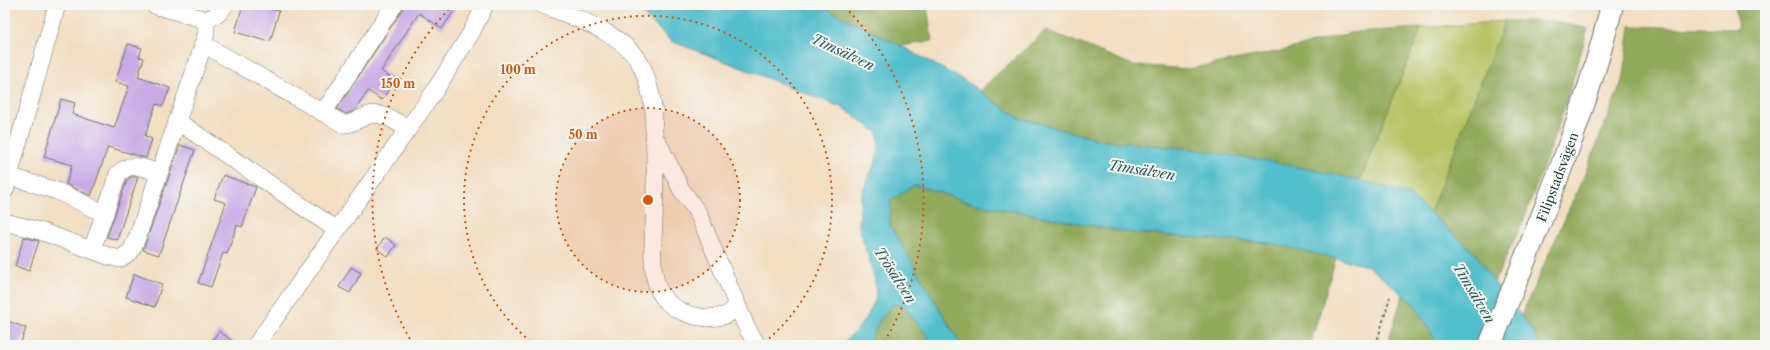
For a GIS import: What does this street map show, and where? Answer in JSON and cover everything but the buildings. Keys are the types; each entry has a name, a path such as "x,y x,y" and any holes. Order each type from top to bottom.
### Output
{"main road":[{"name":"Filipstadsvägen","path":"1490,345 1570,143 1598,59 1612,5"}],"street":[{"path":"57,5 7,183 57,191 104,214"},
{"path":"154,5 206,20 218,14 225,5"},
{"path":"323,113 394,5"},
{"path":"256,345 434,92 471,33 485,5"},
{"path":"543,5 582,21 624,44 635,56 643,69 654,114 656,173 653,254 656,284 663,296 672,306 681,312 711,318 724,316 738,307"},
{"path":"5,222 40,231 120,259 131,251 137,238 203,44 206,34 206,20"},
{"path":"203,44 343,124 347,125 369,114 378,114 395,121 408,129"},
{"path":"177,122 337,230"},
{"path":"654,131 681,189 698,213 746,326 757,345"},
{"path":"92,250 118,174 124,168 135,166 159,173"}],"path":[{"path":"1376,345 1390,297"}],"green space":[{"path":"818,5 927,5 932,41 901,46"},
{"path":"1735,5 1765,5 1765,345 1540,345 1534,332 1521,316 1584,176 1624,76 1630,26 1738,29"},
{"path":"1505,21 1430,213 1408,194 1360,180 1421,28"},
{"path":"1505,21 1552,21 1588,29 1560,121 1524,219 1494,282 1476,254 1430,213"},
{"path":"1421,28 1360,180 1192,149 1104,141 1019,118 979,91 1046,30 1133,65 1188,69 1286,50 1354,32"},
{"path":"915,185 975,204 1132,233 1270,243 1336,258 1310,345 961,345 890,225 891,200"},
{"path":"1403,295 1414,304 1438,345 1387,345"},
{"path":"893,304 903,306 927,335 932,345 864,345 869,341 880,320"}],"water":[{"path":"634,5 818,5 901,46 965,81 1019,118 1104,141 1192,149 1278,163 1360,180 1408,194 1476,254 1494,282 1534,332 1540,345 1438,345 1414,304 1368,266 1270,243 1132,233 975,204 915,185 891,200 890,225 961,345 932,345 927,335 904,306 893,304 880,320 869,341 864,345 841,345 857,330 868,315 876,298 875,279 859,227 861,196 868,177 875,164 879,149 878,133 843,108 671,41"}],"water label":[{"name":"Timsälven","path":"843,52"},
{"name":"Timsälven","path":"1142,170"},
{"name":"Trösälven","path":"895,275"},
{"name":"Timsälven","path":"1474,293"}]}
